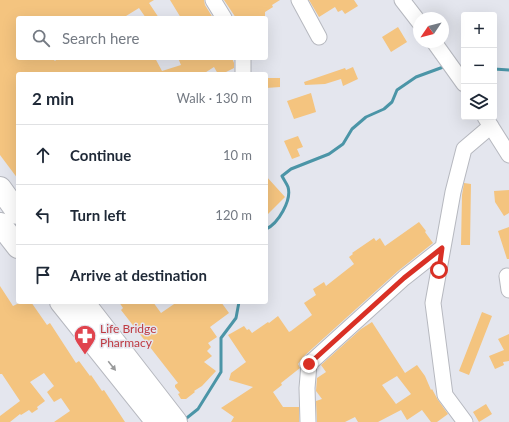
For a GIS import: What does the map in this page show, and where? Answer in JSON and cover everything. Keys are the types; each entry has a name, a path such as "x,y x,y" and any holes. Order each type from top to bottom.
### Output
{"highway":[{"path":"0,188 16,210"},
{"path":"0,224 16,245"},
{"path":"63,304 168,420"},
{"path":"84,304 168,420"}],"street":[{"path":"213,0 223,16"},
{"path":"299,0 319,36"},
{"path":"402,0 413,14"},
{"path":"438,48 461,80"},
{"path":"243,60 243,72"},
{"path":"465,422 445,395 433,303 442,248 453,192 464,149 488,122 509,155"},
{"path":"308,422 307,388 309,364 404,278 442,248"}],"building":[{"path":"0,0 154,0 149,3 158,16 145,16 139,8 126,16 16,16 16,60 156,60 162,71 181,65 179,60 233,60 234,68 226,72 217,72 214,67 206,72 16,72 16,176 0,155"},
{"path":"170,0 204,0 205,5 212,16 180,16"},
{"path":"224,0 280,0 265,12 265,16 235,16"},
{"path":"309,0 354,0 358,6 345,14 342,10 338,12 335,7 319,17"},
{"path":"398,27 407,42 391,52 382,37"},
{"path":"353,67 358,79 343,86 341,79 325,84 305,85 304,82 345,68 346,70"},
{"path":"268,78 280,78 280,87 268,88"},
{"path":"311,93 316,112 294,119 287,101"},
{"path":"298,136 303,147 297,149 300,156 292,159 284,141"},
{"path":"268,178 285,197 268,214"},
{"path":"464,183 471,184 470,245 461,245 462,195"},
{"path":"509,190 509,213 504,216 495,202 494,191"},
{"path":"419,222 433,243 398,271 303,357 298,364 300,368 281,383 282,385 273,392 283,407 299,407 299,422 231,422 234,417 221,408 253,387 229,380 231,373 246,362 228,335 244,326 252,333 278,316 289,332 291,331 312,315 304,303 316,295 313,289 324,282 326,286 354,264 349,257 353,254 352,253 374,238 376,241 380,238 385,246"},
{"path":"509,227 509,259 507,259 498,231"},
{"path":"0,286 13,306 17,304 32,304 47,325 50,323 76,363 79,361 102,391 104,390 125,422 54,422 70,411 61,398 54,402 47,392 54,386 44,373 30,382 45,401 37,407 38,409 32,413 29,410 21,415 20,414 10,422 0,422 0,416 20,401 2,374 0,374"},
{"path":"120,304 154,304 161,313 174,304 222,304 229,313 210,327 217,337 208,343 211,347 207,351 212,356 204,362 216,371 202,386 194,391 195,392 186,399 181,399 178,394 180,393 175,387 178,383 121,310 123,308"},
{"path":"482,312 492,316 469,375 459,371"},
{"path":"372,322 405,373 417,365 425,376 431,390 432,389 448,414 437,422 431,422 422,410 407,420 401,410 378,422 358,422 355,417 345,422 317,422 316,401 322,399 316,391 317,378 326,372 321,365 361,329","holes":["397,376 411,394 396,404 382,385"]},
{"path":"509,334 509,361 503,362 504,365 495,369 489,356 504,350 498,339"},
{"path":"486,404 492,414 479,422 473,412"}],"waterway":[{"path":"268,228 279,217 288,198 288,187 282,176 291,169 329,154 343,144 352,129 366,117 384,109 392,102 397,90 416,77 446,66"},
{"path":"497,69 509,70"},
{"path":"183,421 198,409 221,372 221,338 236,318 239,304"}],"place":[{"name":"Life Bridge Pharmacy","path":"85,356"}],"route":[{"path":"309,364 404,278 442,248 439,270"}]}
